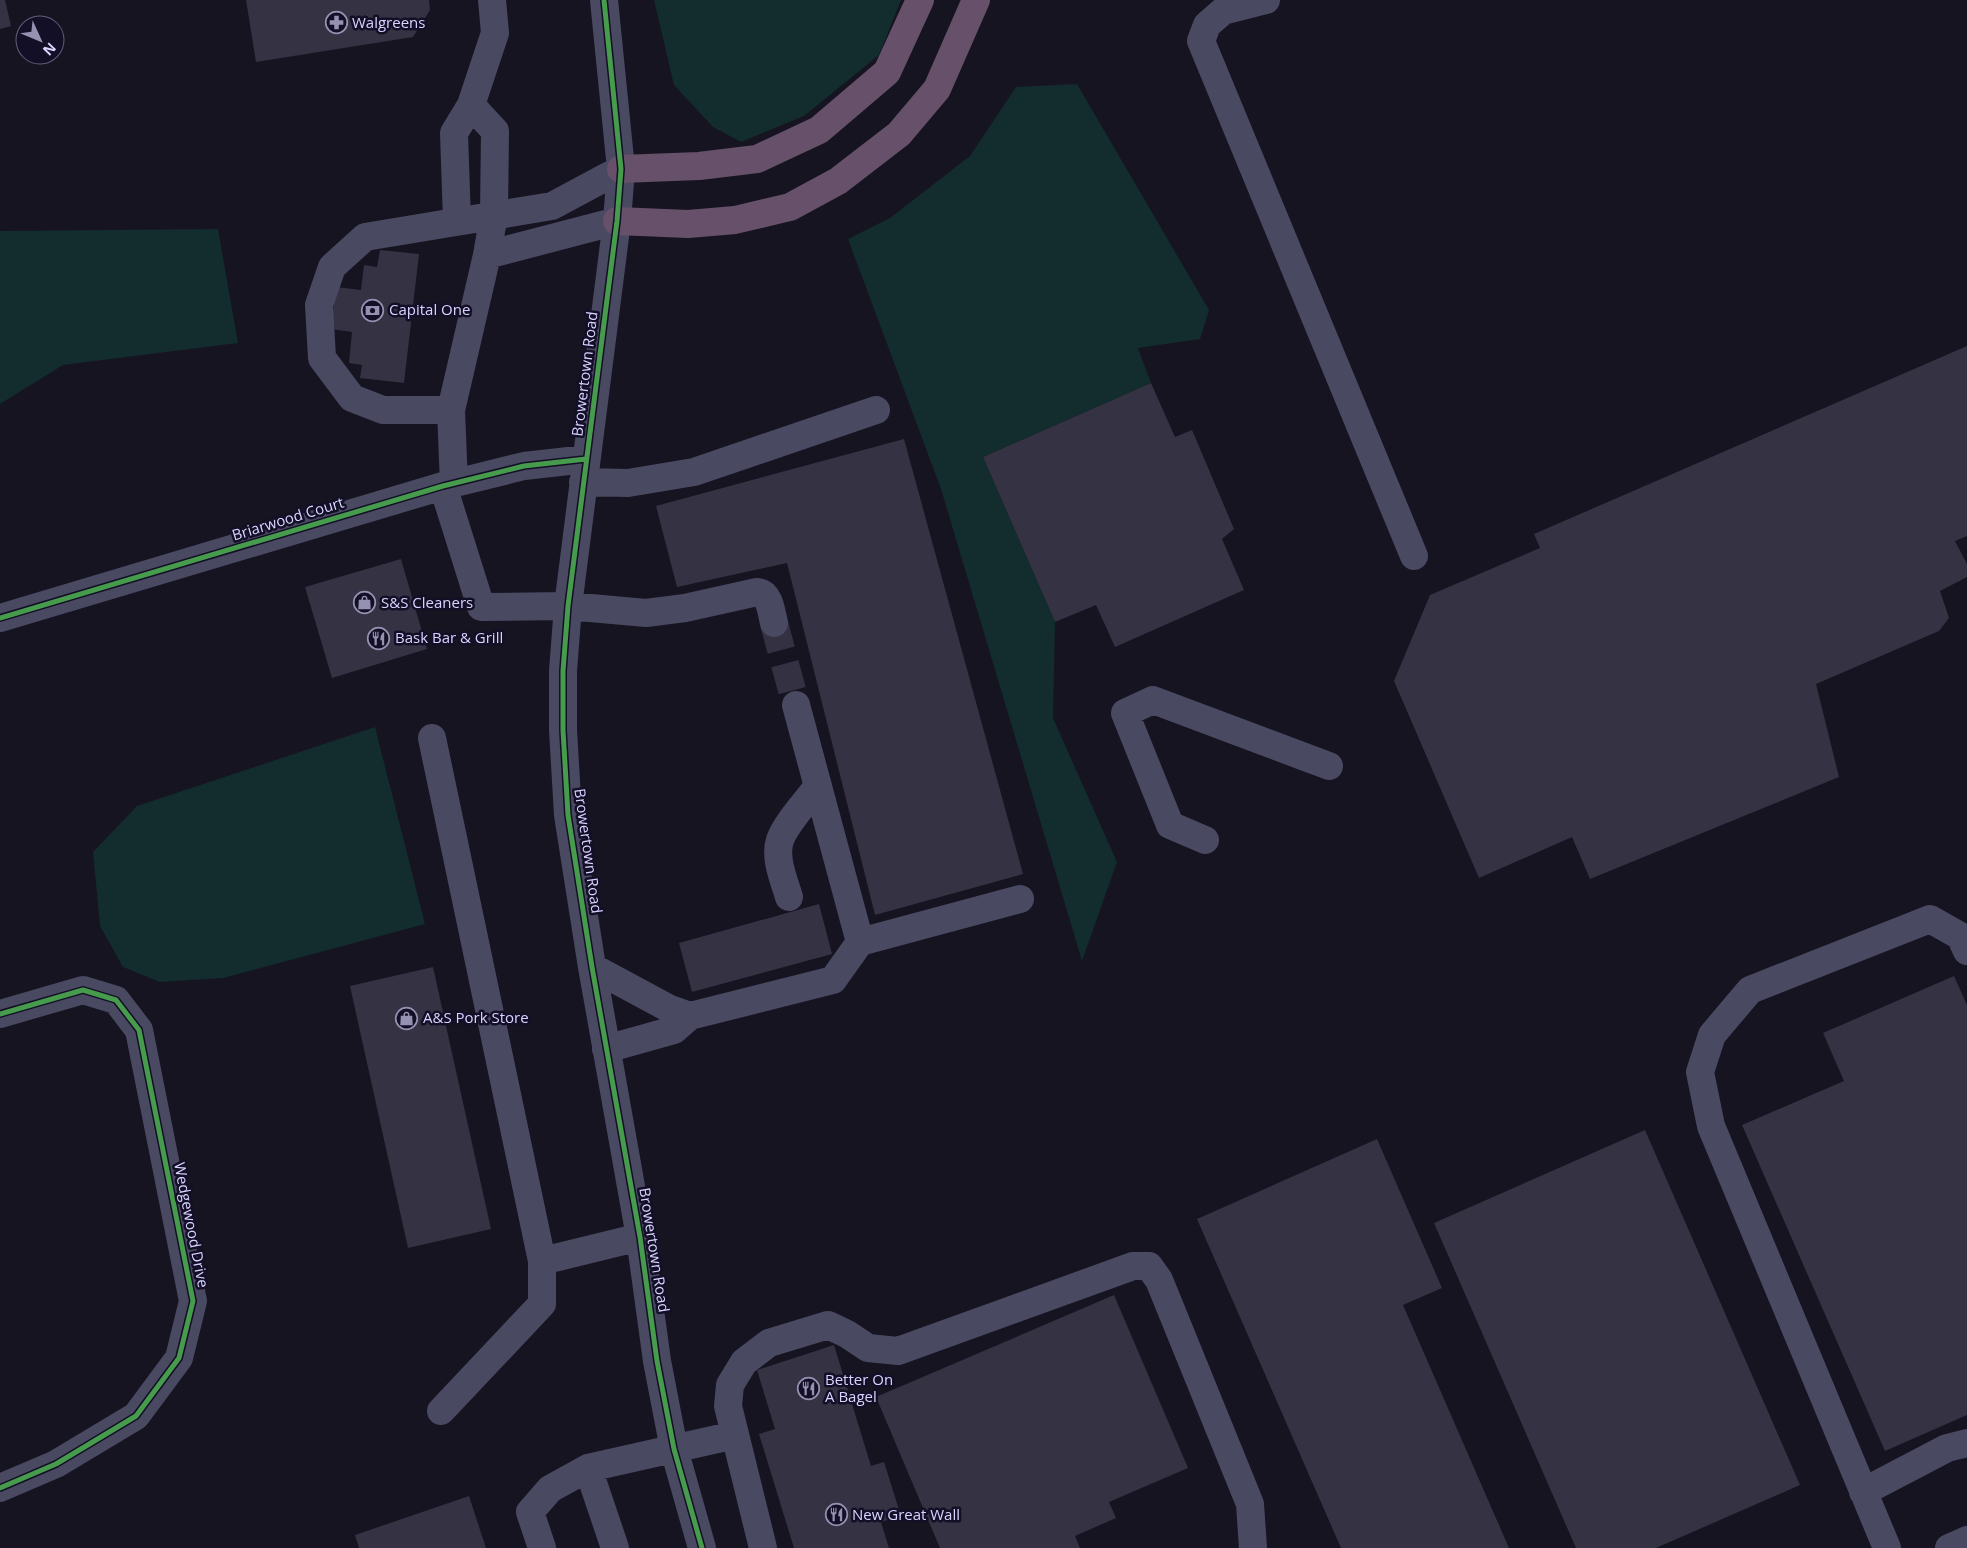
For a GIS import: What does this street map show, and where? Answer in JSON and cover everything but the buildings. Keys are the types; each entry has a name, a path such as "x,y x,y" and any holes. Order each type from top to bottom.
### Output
{"highway":[{"path":"621,169 700,166 757,159 819,130 887,72 920,0"},
{"path":"617,221 688,224 735,220 790,207 838,181 899,134 938,89 976,0"}],"street":[{"path":"457,221 454,133 471,105 495,33 492,0"},
{"name":"Browertown Road","path":"604,0 621,169 617,221 568,606 563,671 563,730 568,815 592,967 640,1238 657,1361 674,1448 702,1548"},
{"path":"1266,0 1223,10 1207,24 1202,41 1414,556"},
{"path":"471,105 495,131 494,214 451,410 449,485 481,607 568,606 639,613 685,608 762,592 766,596 774,622"},
{"path":"451,410 383,410 352,398 322,358 319,305 332,267 365,236 552,206 621,169"},
{"path":"486,255 617,221"},
{"name":"Briarwood Court","path":"0,618 449,485 524,466 585,471 628,483 694,472 876,410"},
{"path":"1205,840 1170,825 1125,713 1153,700 1329,766"},
{"path":"796,705 860,942"},
{"path":"432,738 542,1261 542,1304 441,1410"},
{"path":"789,897 780,865 780,840 818,786"},
{"path":"606,1049 674,1030 690,1016 833,980 860,942 1020,899"},
{"path":"1887,1548 1711,1126 1700,1072 1712,1035 1750,990 1930,919 1960,936 1967,951"},
{"path":"592,967 670,1009 690,1016"},
{"name":"Wedgewood Drive","path":"0,1014 83,990 116,1000 140,1030 193,1300 179,1358 136,1416 56,1464 0,1488"},
{"path":"542,1261 640,1238"},
{"path":"763,1548 728,1406 730,1385 744,1362 769,1343 828,1326 848,1334 868,1348 898,1351 1133,1266 1150,1266 1159,1280 1250,1504 1254,1548"},
{"path":"542,1548 530,1512 550,1489 588,1468 735,1435"},
{"path":"1863,1492 1947,1448 1967,1443"},
{"path":"588,1468 616,1548"},
{"path":"1949,1548 1967,1540"}],"green space":[{"path":"654,0 901,0 879,55 804,116 741,142 713,127 674,85"},
{"path":"1077,84 1209,310 1200,339 1138,348 1151,383 983,457 1055,622 1053,718 1117,862 1082,961 941,489 848,239 890,218 970,156 1016,87"},
{"path":"218,229 238,343 63,365 0,404 0,231"},
{"path":"375,727 425,924 223,978 160,982 123,967 100,926 93,852 137,806"}],"tunnel":[{"path":"774,623 796,705"}],"cycle path":[{"path":"604,0 621,169 617,221 568,606 563,671 563,730 568,815 592,967 640,1237 657,1361 674,1449 702,1548"},
{"path":"0,618 443,486 524,466 586,459"},
{"path":"0,1014 83,990 116,1000 139,1030 193,1301 179,1358 136,1416 56,1464 0,1488"}],"place":[{"name":"Walgreens","path":"336,23"},
{"name":"Capital One","path":"373,310"},
{"name":"S&S Cleaners","path":"365,603"},
{"name":"Bask Bar & Grill","path":"379,638"},
{"name":"A&S Pork Store","path":"407,1018"},
{"name":"Better On A Bagel","path":"809,1389"},
{"name":"New Great Wall","path":"836,1515"}]}
